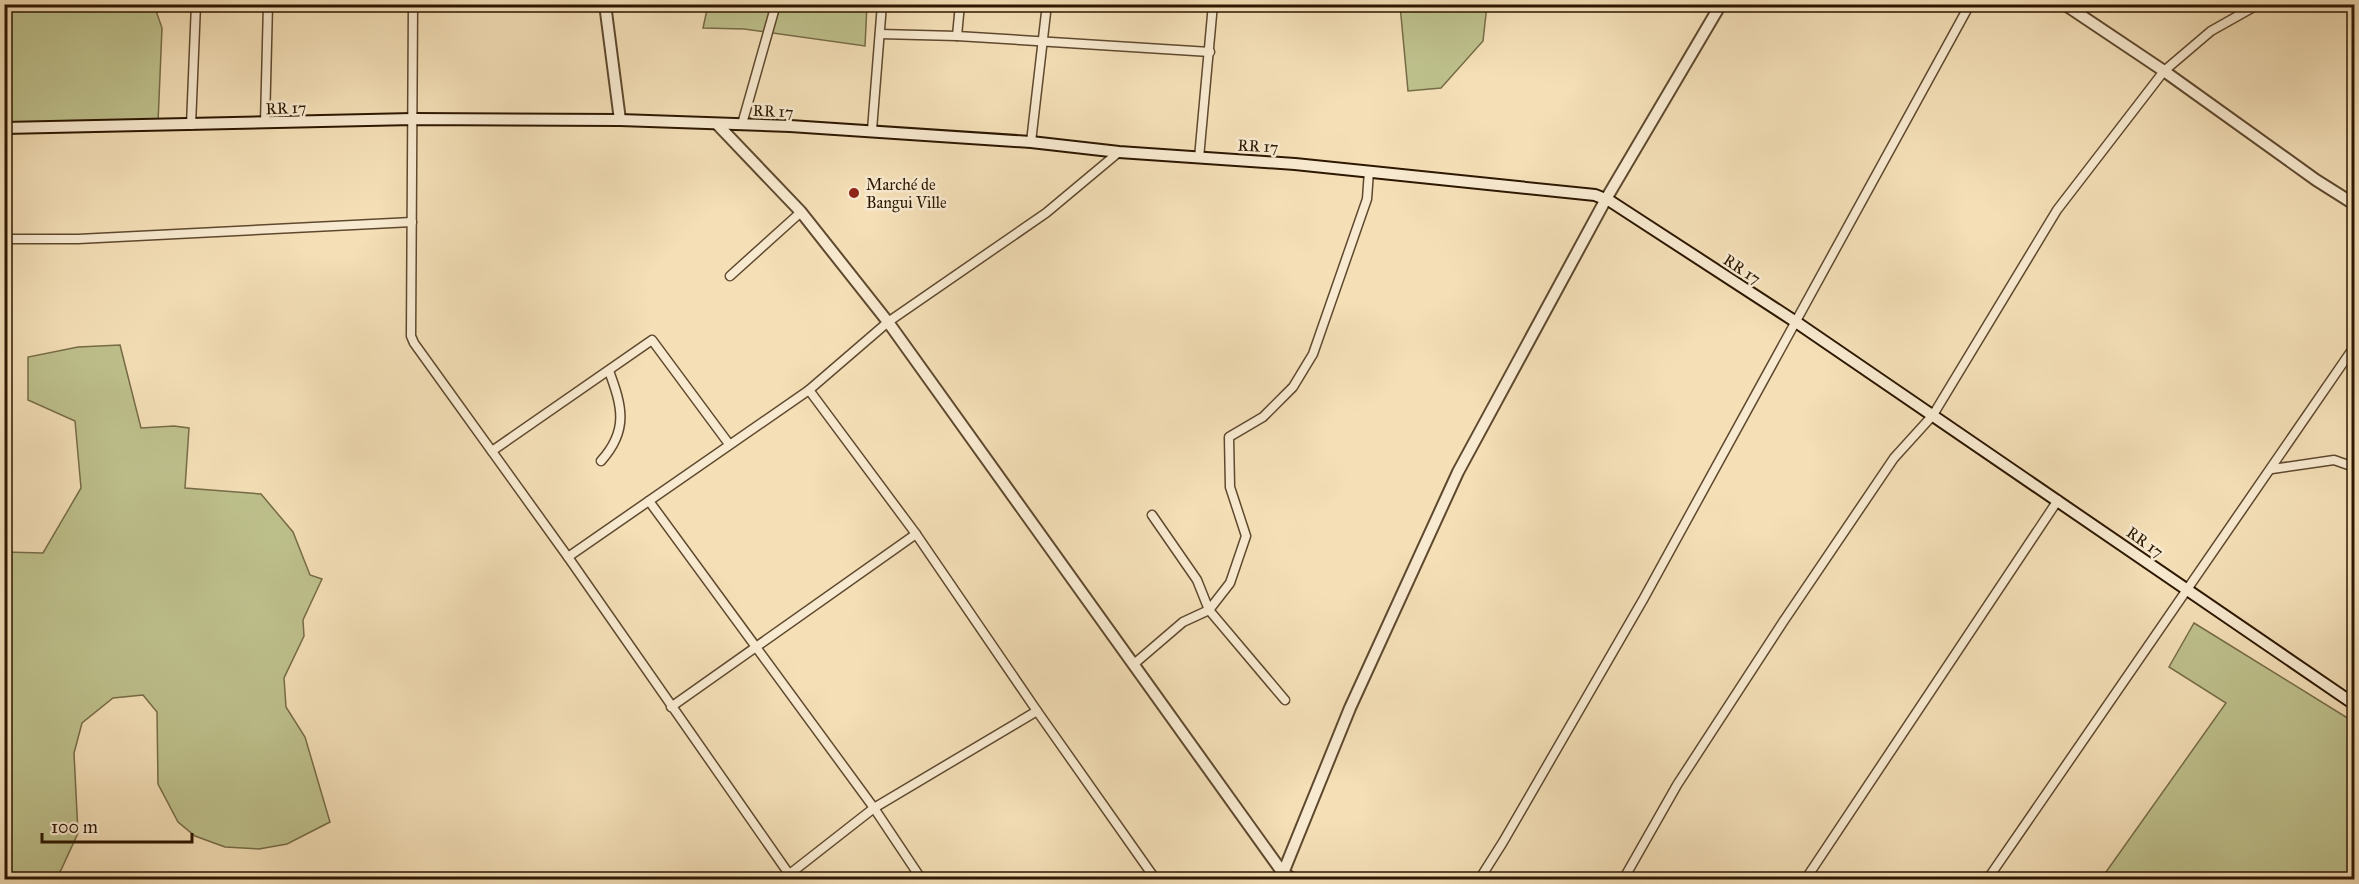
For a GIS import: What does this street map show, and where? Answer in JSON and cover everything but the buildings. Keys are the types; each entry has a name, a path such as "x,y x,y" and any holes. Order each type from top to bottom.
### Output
{"main road":[{"path":"605,4 620,120"},
{"path":"1283,876 1350,708 1458,472 1606,199 1721,4"},
{"path":"2064,4 2164,71 2316,180 2355,204"},
{"name":"RR 17","path":"4,128 413,119 620,120 742,124 1031,141 1119,152 1295,164 1595,195 1606,199 1796,322 2355,704"},
{"path":"717,124 801,212 888,322 1283,876 1295,879"}],"street":[{"path":"191,125 196,4"},
{"path":"265,123 268,4"},
{"path":"413,4 411,336 442,384 568,557 785,877 874,808 1036,711"},
{"path":"742,124 776,4"},
{"path":"872,130 882,4"},
{"path":"957,36 960,4"},
{"path":"1031,141 1047,4"},
{"path":"1199,158 1213,4"},
{"path":"1479,879 1503,842 1644,598 1970,4"},
{"path":"1623,879 1677,785 1789,612 1894,458 1933,415 2056,210 2164,71 2211,32 2259,4"},
{"path":"880,34 1042,40 1210,52"},
{"path":"568,557 809,390 888,322 1046,213 1119,152"},
{"path":"1134,664 1183,622 1209,610 1230,583 1246,536 1230,487 1228,437 1263,417 1293,387 1313,354 1367,199 1369,171"},
{"path":"730,276 801,212"},
{"path":"4,239 78,239 412,222"},
{"path":"492,451 652,340 729,444"},
{"path":"1988,879 2355,347"},
{"path":"601,461 614,445 621,420 620,402 609,371"},
{"path":"809,390 916,534 1036,711 1156,879"},
{"path":"2272,469 2334,460 2355,467"},
{"path":"1805,879 2058,500"},
{"path":"649,501 874,808 922,879"},
{"path":"1152,515 1197,580 1209,610 1285,700"},
{"path":"671,707 916,534"}],"green space":[{"path":"5,5 154,5 162,28 158,123 5,122"},
{"path":"708,5 867,5 865,46 744,29 703,28"},
{"path":"1400,5 1487,5 1483,41 1441,88 1408,91"},
{"path":"120,345 141,428 174,426 189,428 185,488 261,494 293,532 310,575 322,579 303,620 304,636 284,678 286,707 305,737 330,822 287,844 259,849 225,847 195,836 178,822 158,784 157,712 143,695 113,698 82,723 74,753 78,833 61,870 52,879 5,879 5,552 43,553 81,488 75,421 28,400 28,357 78,347"},
{"path":"2194,623 2354,722 2354,879 2101,879 2226,703 2169,667"}],"place":[{"name":"Marché de Bangui Ville","path":"854,193"}]}
